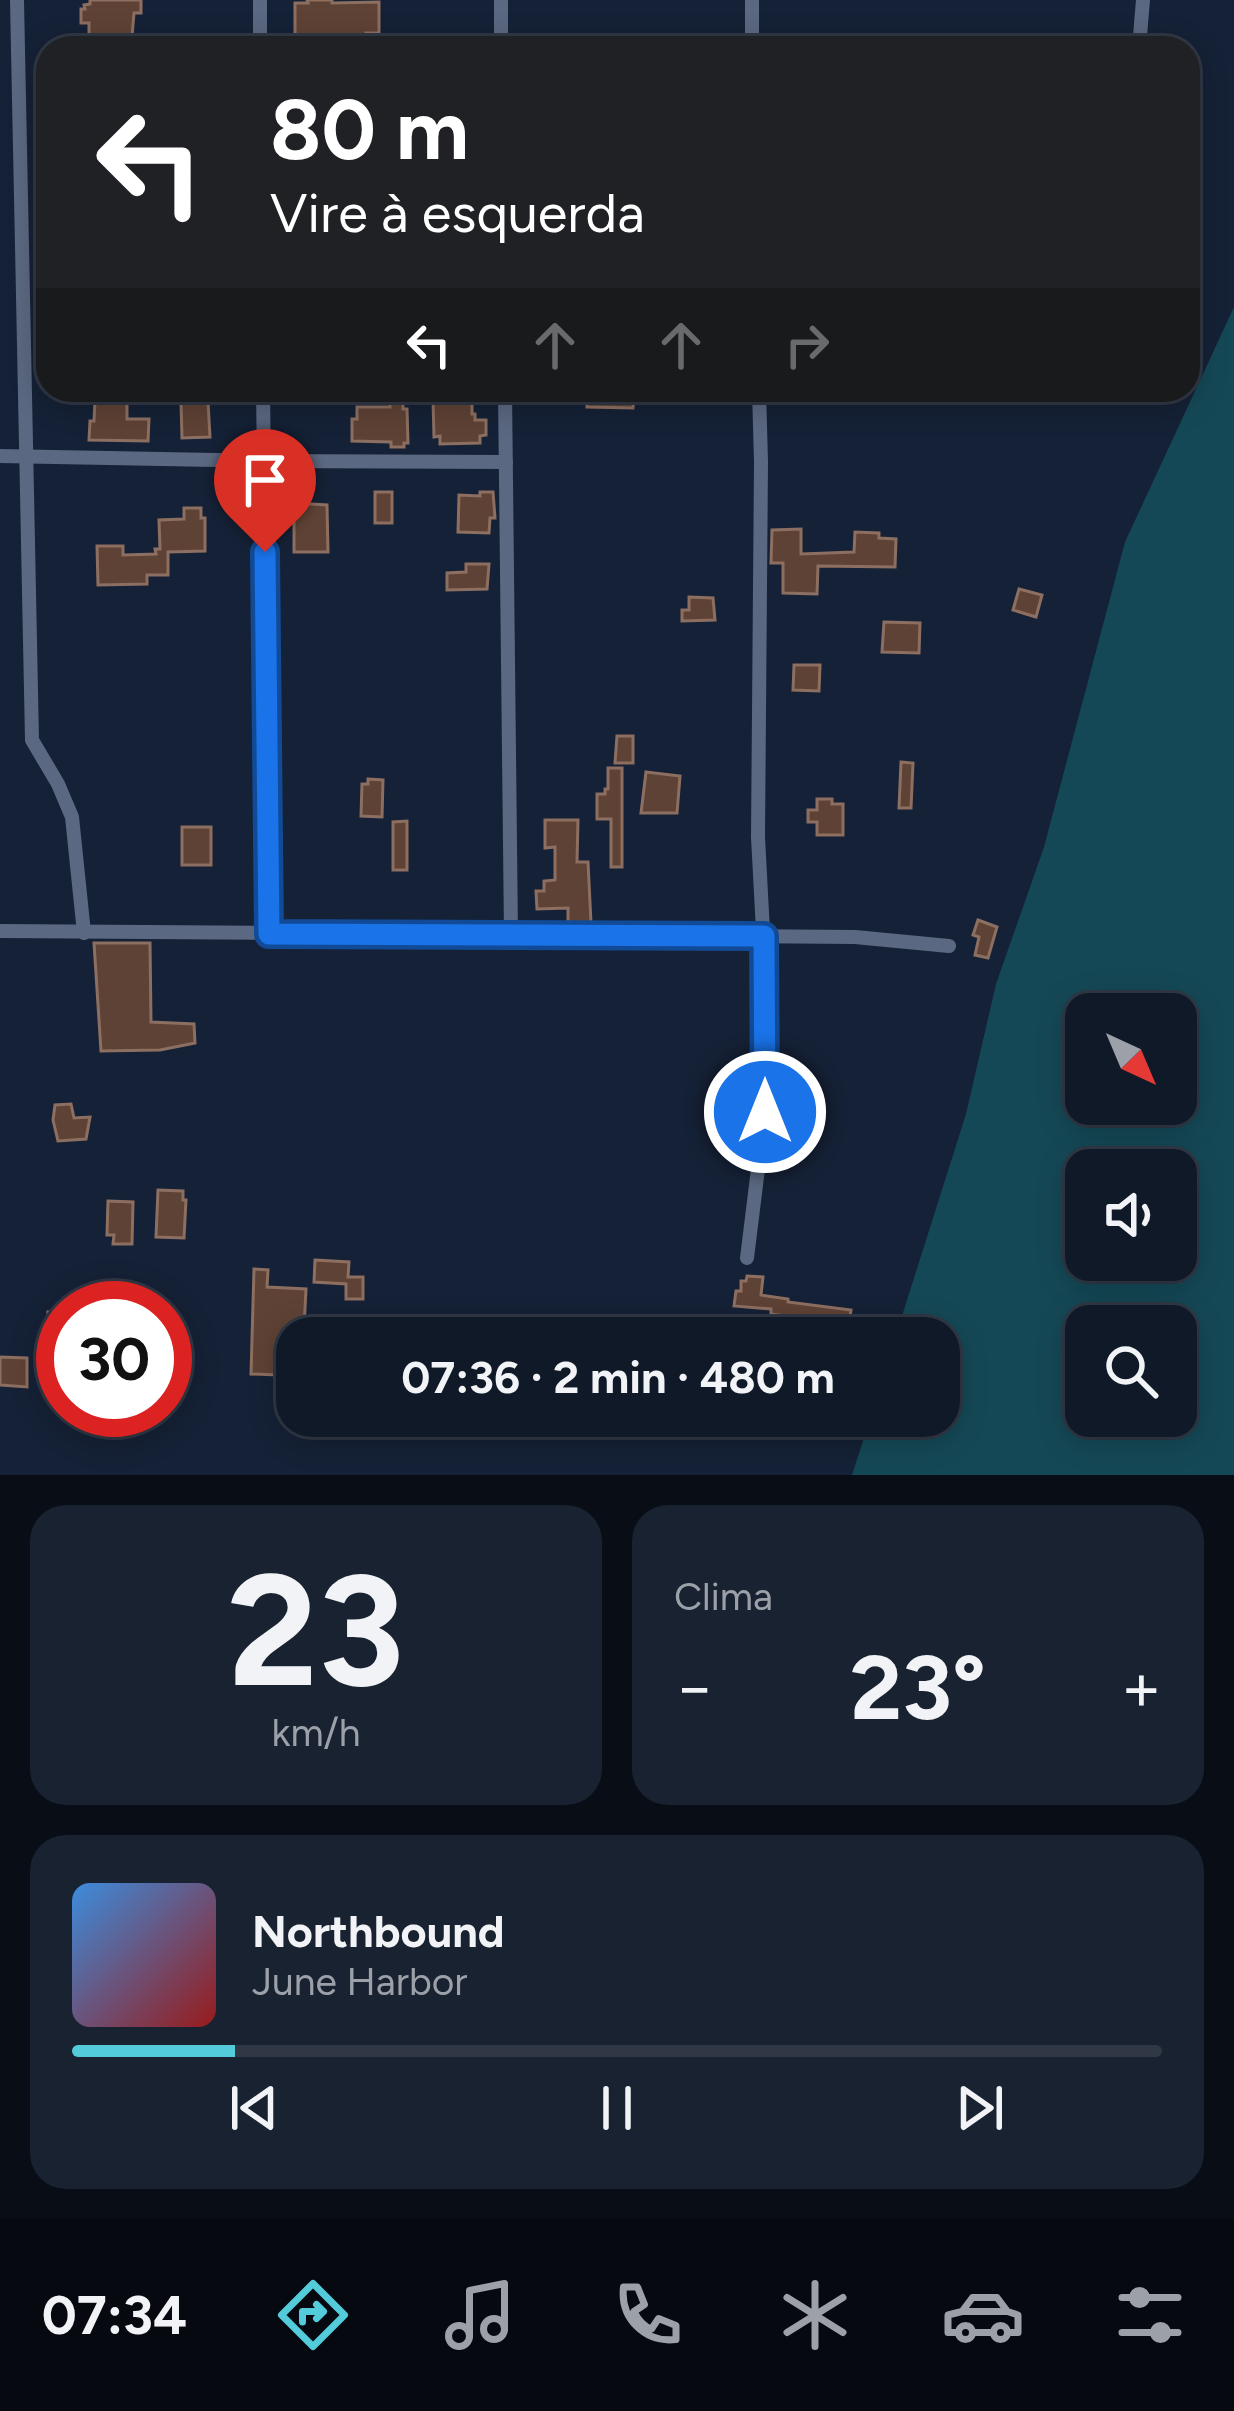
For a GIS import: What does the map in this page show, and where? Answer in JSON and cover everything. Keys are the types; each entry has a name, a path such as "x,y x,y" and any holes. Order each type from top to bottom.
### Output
{"street":[{"path":"17,0 32,740 72,817 84,933"},
{"path":"260,0 260,36"},
{"path":"501,0 501,36"},
{"path":"752,0 752,36"},
{"path":"1140,36 1143,0"},
{"path":"263,402 269,934"},
{"path":"505,402 511,935"},
{"path":"747,1258 765,1112 758,837 759,402"},
{"path":"0,456 506,462"},
{"path":"0,931 855,937 949,946"}],"water":[{"path":"1234,307 1234,1475 852,1475 864,1437 960,1437 960,1317 902,1317 966,1114 996,984 1044,847 1125,542 1190,402 1200,402 1200,380"}],"building":[{"path":"90,0 141,0 141,13 134,13 132,36 89,36 89,23 81,23 81,9"},
{"path":"379,2 379,33 295,36 295,3"},
{"path":"95,402 127,402 127,419 149,419 148,441 89,440 90,421 94,421"},
{"path":"181,402 208,402 210,437 182,438"},
{"path":"390,402 403,402 407,409 408,443 404,447 352,441 357,407 390,407"},
{"path":"433,402 472,402 475,420 486,420 486,435 480,436 480,443 440,444 440,436 434,437"},
{"path":"587,402 633,402 633,408 587,407"},
{"path":"375,492 392,492 392,523 375,523"},
{"path":"480,492 493,492 495,518 490,518 489,533 458,532 459,495 480,496"},
{"path":"294,503 327,505 328,552 294,552"},
{"path":"184,508 201,508 205,551 168,552 168,575 147,575 147,584 98,585 97,546 123,546 123,555 156,554 159,520 184,519"},
{"path":"801,529 801,554 854,552 855,532 896,539 895,567 818,566 817,594 783,593 783,563 771,563 772,530"},
{"path":"466,564 489,564 487,589 447,590 447,573 466,572"},
{"path":"1019,589 1042,595 1036,617 1013,610"},
{"path":"689,597 713,598 715,620 682,621 682,610 689,610"},
{"path":"884,622 920,623 919,653 882,652"},
{"path":"794,665 820,665 819,691 793,690"},
{"path":"617,736 633,736 633,763 615,763"},
{"path":"901,762 913,763 911,808 899,808"},
{"path":"608,768 622,768 622,867 611,867 611,819 597,819 597,794 608,789"},
{"path":"646,772 680,776 677,813 641,813"},
{"path":"368,779 383,780 382,817 361,816 362,784 368,784"},
{"path":"817,799 843,804 843,835 817,835 817,822 808,822 808,810 817,810"},
{"path":"545,820 578,820 577,862 588,862 591,923 568,924 568,908 537,909 536,891 544,891 544,881 555,880 555,847 545,848"},
{"path":"407,821 407,870 393,870 393,822"},
{"path":"182,827 211,827 211,865 182,865"},
{"path":"978,920 997,927 988,958 975,955 979,937 973,935"},
{"path":"94,943 150,943 151,1022 194,1024 195,1043 160,1050 101,1051"},
{"path":"71,1104 74,1118 90,1117 86,1139 58,1141 55,1105"},
{"path":"158,1190 183,1191 184,1238 156,1237"},
{"path":"108,1201 133,1202 132,1244 113,1244 114,1235 107,1235"},
{"path":"315,1260 349,1262 348,1277 363,1277 363,1299 346,1299 346,1284 314,1282"},
{"path":"254,1269 268,1270 267,1287 306,1289 305,1317 276,1317 276,1375 251,1374"},
{"path":"747,1276 763,1277 761,1295 851,1310 850,1317 792,1317 771,1314 771,1309 734,1306 736,1291"},
{"path":"0,1357 27,1358 27,1387 0,1385"}],"route":[{"path":"265,552 269,934 764,936 765,1112"}]}
